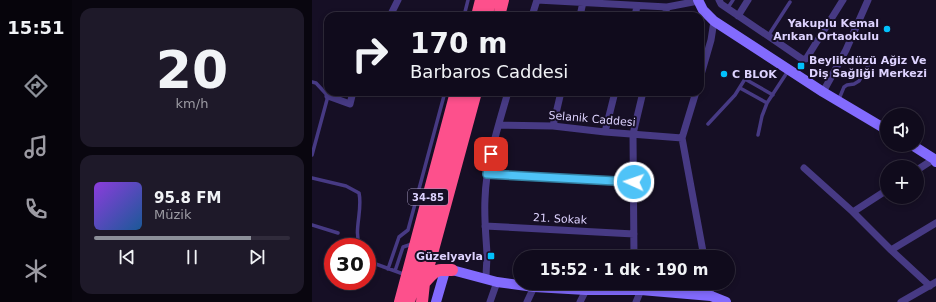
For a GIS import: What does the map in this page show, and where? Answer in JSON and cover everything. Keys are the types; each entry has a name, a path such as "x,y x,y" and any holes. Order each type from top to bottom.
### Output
{"highway":[{"path":"478,12 481,0"},
{"path":"487,12 490,0"},
{"path":"500,12 503,0"},
{"name":"34-85","path":"400,302 455,96"},
{"name":"34-85","path":"409,302 465,96"},
{"path":"419,302 475,96"},
{"path":"435,247 440,260 449,270"},
{"path":"422,302 424,283 435,272 440,270 449,270"}],"street":[{"path":"392,12 398,0"},
{"path":"533,12 537,0 633,3 667,7 698,0 703,10 714,21 823,92 880,126"},
{"path":"719,0 727,9 802,60 806,59 843,0"},
{"path":"738,16 748,0"},
{"path":"823,92 846,50 868,0"},
{"path":"581,12 583,1"},
{"path":"666,12 667,7"},
{"path":"704,64 711,40 714,21"},
{"path":"328,96 350,104 352,96"},
{"path":"486,278 487,256 485,199 487,174 507,96"},
{"path":"553,126 560,96"},
{"path":"605,132 614,96"},
{"path":"634,250 633,134 642,96"},
{"path":"695,96 682,138 703,250"},
{"name":"Selanik Caddesi","path":"499,125 553,126 682,138"},
{"path":"923,152 935,160 924,166"},
{"path":"804,168 853,212 891,250 933,284 901,302"},
{"path":"487,174 634,182"},
{"path":"853,212 880,195"},
{"path":"891,250 936,223"},
{"name":"21. Sokak","path":"485,226 634,234"},
{"path":"436,302 449,270 486,278 497,282 513,284"},
{"path":"490,302 497,282"},
{"path":"527,302 533,290"},
{"path":"580,302 586,290"},
{"path":"636,290 636,302"},
{"path":"646,290 692,299 712,296 726,302"},
{"path":"711,290 712,296"}],"lane":[{"path":"465,12 468,0"},
{"path":"727,9 733,0"},
{"path":"768,36 790,2"},
{"path":"839,102 844,87 859,81 872,60"},
{"path":"758,135 762,116 767,103 789,70"},
{"path":"708,124 735,95 745,79 772,95"},
{"path":"312,82 316,83 324,92"},
{"path":"740,88 767,103"},
{"path":"312,156 328,96"},
{"path":"388,269 399,237 408,230 444,96"},
{"path":"312,178 346,186 359,194 358,238"},
{"path":"312,225 338,233"},
{"path":"395,271 403,247 415,243"},
{"path":"376,264 407,276"}],"place":[{"name":"Yakuplu Kemal Arıkan Ortaokulu","path":"887,29"},
{"name":"Beylikdüzü Ağiz Ve Diş Sağliği Merkezi","path":"801,66"},
{"name":"C BLOK","path":"724,74"},
{"name":"Güzelyayla","path":"491,256"}],"route":[{"path":"491,154 487,174 634,182"}]}
